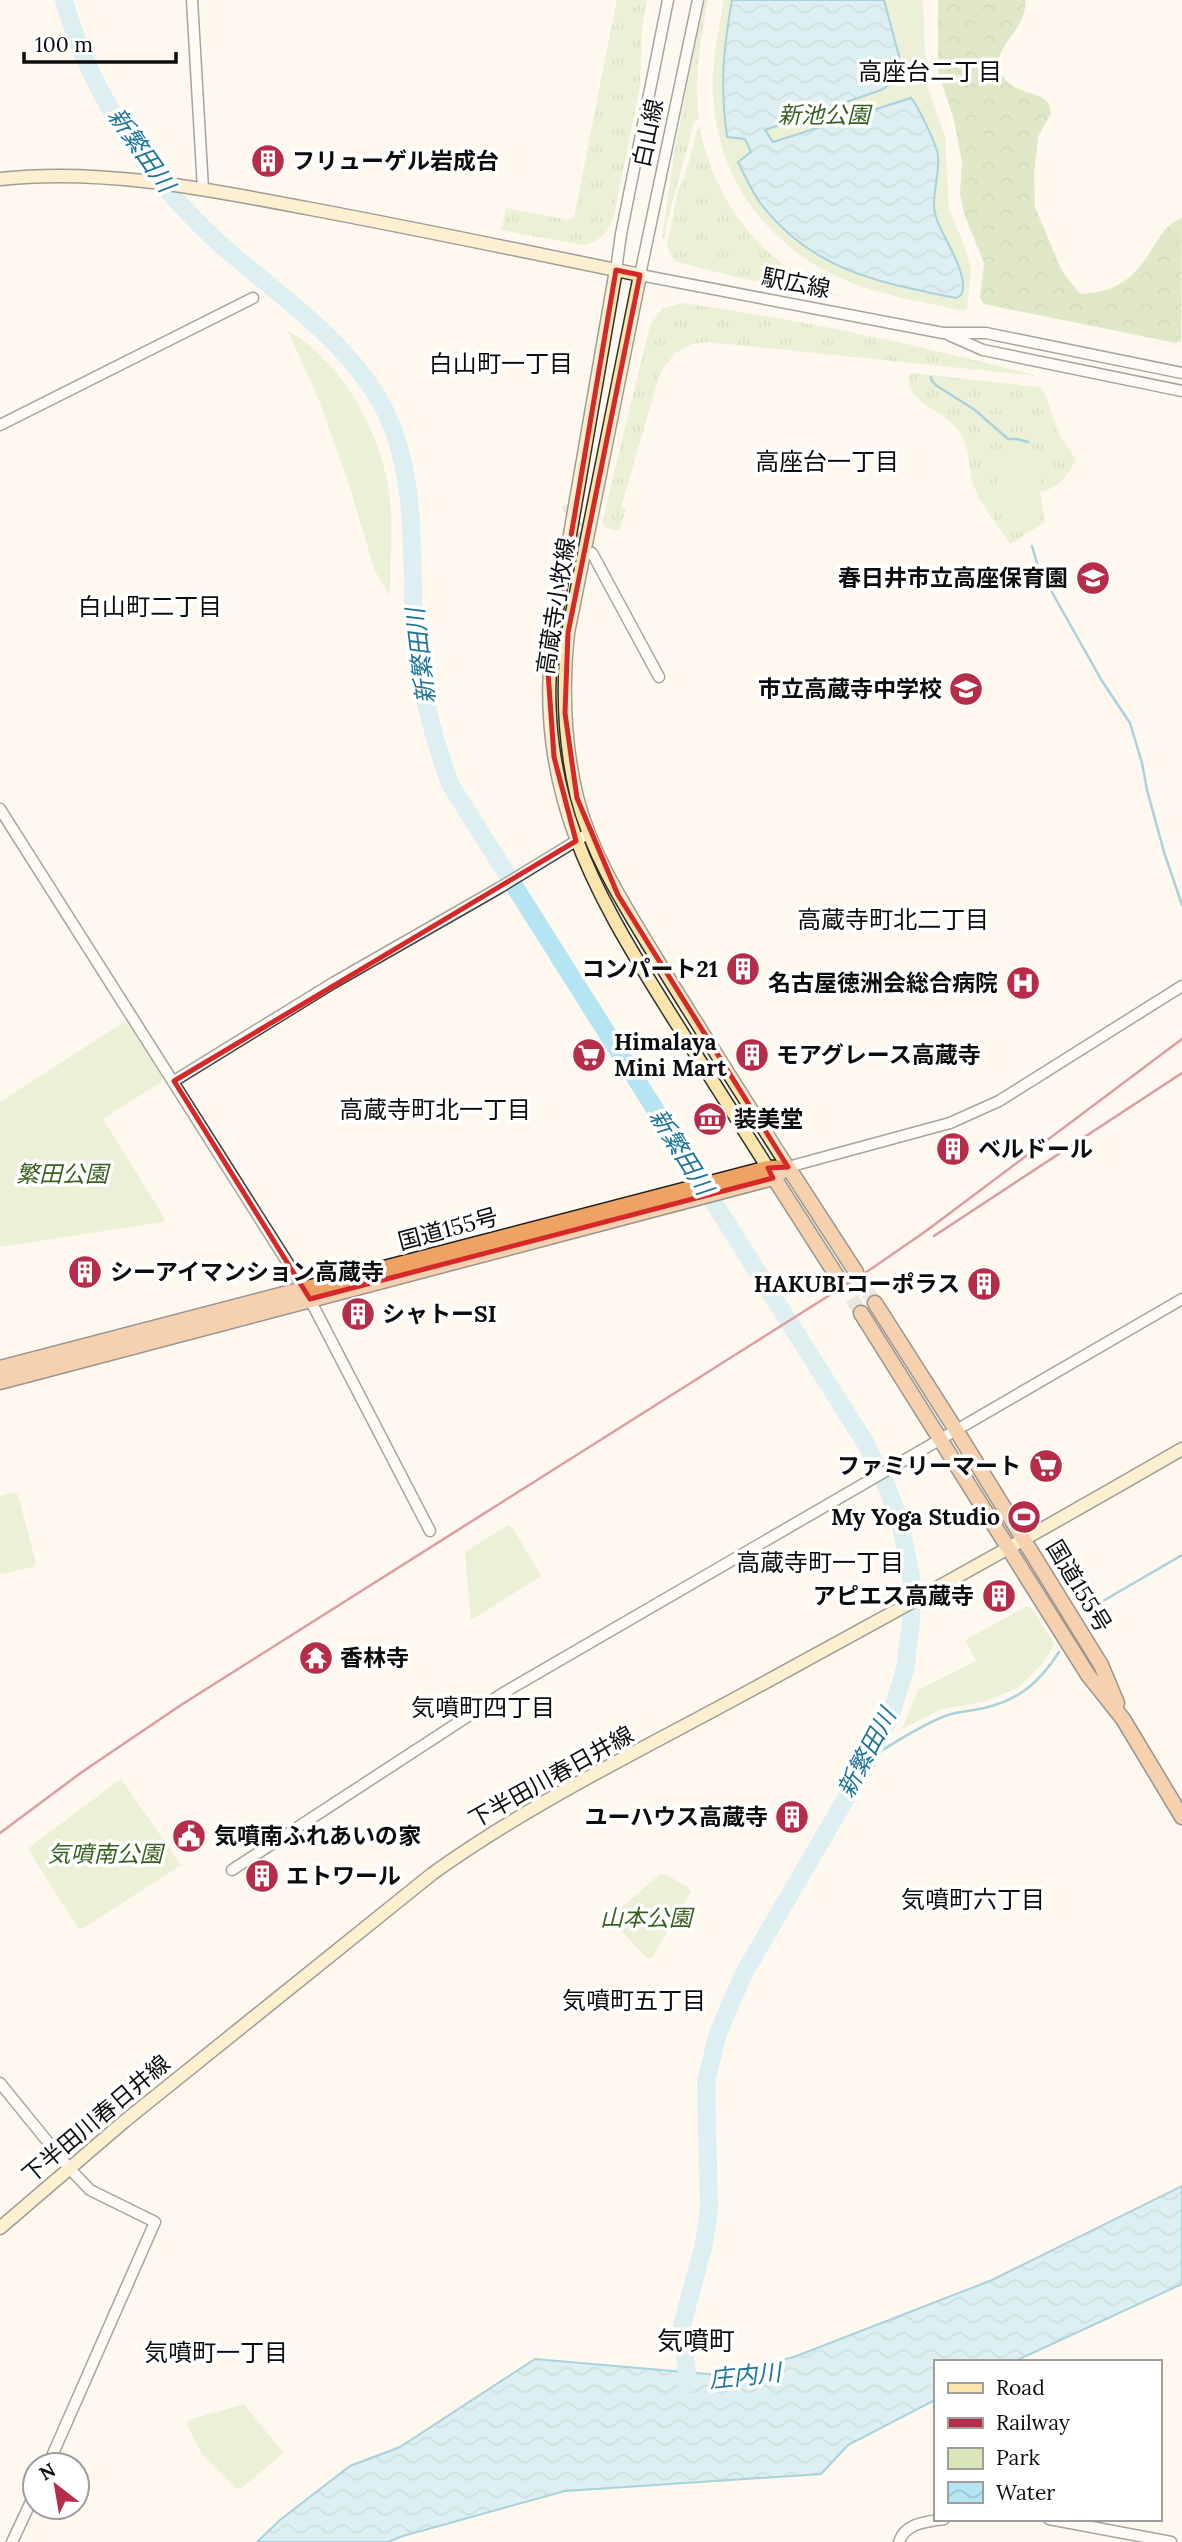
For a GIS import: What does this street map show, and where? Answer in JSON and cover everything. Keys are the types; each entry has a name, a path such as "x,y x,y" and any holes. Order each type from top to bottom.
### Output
{"highway":[{"path":"840,1281 770,1173 788,1167 856,1272"},
{"name":"国道155号","path":"0,1368 308,1294 770,1173"},
{"name":"国道155号","path":"0,1382 308,1294"},
{"name":"国道155号","path":"875,1303 1101,1665 1123,1719"},
{"name":"国道155号","path":"861,1313 1088,1675 1123,1719 1182,1817"}],"main road":[{"path":"0,179 76,176 203,189 640,275"},
{"name":"高蔵寺小牧線","path":"616,270 558,592 548,672 549,716 554,757 576,841 604,904 770,1173"},
{"name":"高蔵寺小牧線","path":"640,275 574,593 564,671 569,751 577,797 589,833 618,895 788,1167"},
{"name":"下半田川春日井線","path":"0,2228 69,2168 411,1891 475,1843 561,1793 919,1600 1182,1449"}],"street":[{"path":"192,0 203,189"},
{"name":"白山線","path":"616,270 668,0"},
{"name":"白山線","path":"640,275 698,0"},
{"name":"駅広線","path":"640,275 943,333 986,333 1182,373"},
{"path":"0,425 253,298"},
{"name":"駅広線","path":"943,333 983,350 1182,391"},
{"path":"592,553 659,677"},
{"path":"0,809 308,1294 430,1531"},
{"path":"174,1081 333,983 589,833"},
{"path":"788,1167 950,1123 987,1107 1182,986"},
{"path":"232,1870 505,1692 1182,1299"},
{"path":"0,2083 90,2190 155,2222 54,2451"},
{"path":"12,2542 22,2521"},
{"path":"899,2542 915,2524 934,2521"},
{"path":"1060,2521 1171,2542"}],"highlighted area":[{"path":"616,270 640,275 568,633 565,713 577,798 618,895 788,1167 768,1168 773,1178 310,1299 174,1081 576,841 554,757 548,672"}],"green space":[{"path":"617,0 647,0 642,28 640,86 614,216 609,227 598,239 582,245 501,230 506,208 569,220 574,217"},
{"path":"704,0 708,0 697,74 699,119 694,121 662,238 675,148"},
{"name":"新池公園","path":"724,0 923,0 926,83 945,137 949,210 971,269 967,308 964,311 882,293 825,270 774,233 753,209 724,154 716,123 714,68"},
{"path":"938,0 1026,0 1020,22 1000,56 1000,70 1010,84 1044,99 1049,105 1051,113 1038,137 1034,175 1035,207 1062,271 1080,294 1104,290 1122,282 1138,269 1167,228 1182,218 1181,341 1176,343 984,304 980,298 984,263 964,214 960,193 962,163 954,120 938,72"},
{"path":"699,124 712,171 735,213 749,232 784,265 814,284 843,297 740,278 674,261 667,246 677,194"},
{"path":"682,303 861,334 1037,376 708,342 692,344 675,353 660,373 621,507 626,510 619,531 605,528 602,523 650,325 662,309"},
{"path":"288,331 309,345 328,363 360,408 372,433 382,459 391,510 390,596 375,571 348,481 318,398"},
{"path":"913,373 1039,387 1043,390 1061,438 1076,459 1062,480 1040,492 1045,522 1010,544 975,489 966,446 960,433 949,420 918,399 910,385 909,376"},
{"path":"1032,454 1041,485 1038,493 1041,520 1016,533 1005,509 993,467"},
{"name":"繁田公園","path":"124,1022 128,1024 162,1077 161,1082 103,1119 165,1219 162,1222 0,1247 0,1102"},
{"path":"14,1492 18,1495 36,1563 34,1567 0,1574 0,1496"},
{"path":"508,1525 512,1527 541,1576 471,1620 465,1552"},
{"path":"1027,1606 1031,1607 1055,1645 1042,1664 1019,1687 986,1701 940,1710 902,1729 918,1690 976,1661 965,1640"},
{"name":"気噴南公園","path":"121,1779 181,1865 82,1929 78,1928 29,1851 30,1847"},
{"name":"山本公園","path":"660,1874 665,1874 689,1888 691,1892 652,1958 648,1959 611,1920 612,1916"},
{"path":"244,2404 283,2453 242,2488 237,2489 202,2454 187,2425 189,2420"}],"water":[{"name":"新池公園","path":"732,0 884,0 901,63 895,80 881,90 765,130 773,142 911,98 937,151 935,212 959,268 963,287 961,295 956,298 900,286 849,270 802,245 781,227 761,204 738,162 751,152 745,139 727,137 724,68"},
{"name":"庄内川","path":"1182,2186 1182,2284 1017,2360 934,2360 934,2401 848,2445 821,2474 565,2491 388,2542 257,2542 280,2520 350,2466 400,2447 535,2359 719,2375 794,2357 992,2280"}],"waterway":[{"name":"新繁田川","path":"64,0 91,73 130,141 154,173 206,231 295,306 350,359 380,401 393,429 408,488 417,659 428,713 450,784 866,1444 900,1521 912,1583 911,1622 905,1669 891,1714 869,1759 744,1973 718,2033 706,2082 709,2210 703,2248 682,2325 688,2384"},
{"path":"931,377 937,386 975,410 1008,439 1028,442"},
{"path":"1032,546 1038,567 1102,681 1130,723 1164,852 1182,905"},
{"path":"1084,1612 1182,1555"},
{"path":"869,1759 915,1730 945,1716 988,1707 1010,1699 1037,1680 1059,1652"}],"tunnel":[{"path":"566,505 588,546"},
{"path":"547,609 581,602"},
{"path":"856,1272 875,1303"},
{"path":"840,1281 861,1313"}],"railway":[{"path":"0,1833 82,1772 181,1705 871,1269 926,1231 1182,1039"},
{"path":"934,1236 1182,1073"}],"place":[{"name":"フリューゲル岩成台","path":"268,161"},
{"name":"春日井市立高座保育園","path":"1093,578"},
{"name":"市立高蔵寺中学校","path":"966,689"},
{"name":"コンパート21","path":"743,969"},
{"name":"名古屋徳洲会総合病院","path":"1023,983"},
{"name":"Himalaya Mini Mart","path":"589,1055"},
{"name":"モアグレース高蔵寺","path":"752,1055"},
{"name":"装美堂","path":"710,1119"},
{"name":"ベルドール","path":"953,1149"},
{"name":"シーアイマンション高蔵寺","path":"85,1272"},
{"name":"HAKUBIコーポラス","path":"984,1284"},
{"name":"シャトーSI","path":"358,1314"},
{"name":"ファミリーマート","path":"1046,1466"},
{"name":"My Yoga Studio","path":"1024,1517"},
{"name":"アピエス高蔵寺","path":"999,1596"},
{"name":"香林寺","path":"316,1658"},
{"name":"ユーハウス高蔵寺","path":"792,1817"},
{"name":"気噴南ふれあいの家","path":"189,1836"},
{"name":"エトワール","path":"262,1876"}],"district":[{"name":"高座台二丁目","path":"930,72"},
{"name":"白山町一丁目","path":"501,364"},
{"name":"高座台一丁目","path":"827,462"},
{"name":"白山町二丁目","path":"150,607"},
{"name":"高蔵寺町北二丁目","path":"893,920"},
{"name":"高蔵寺町北一丁目","path":"435,1110"},
{"name":"高蔵寺町一丁目","path":"820,1563"},
{"name":"気噴町四丁目","path":"483,1708"},
{"name":"気噴町六丁目","path":"973,1900"},
{"name":"気噴町五丁目","path":"634,2001"},
{"name":"気噴町","path":"696,2341"},
{"name":"気噴町一丁目","path":"216,2353"}]}
